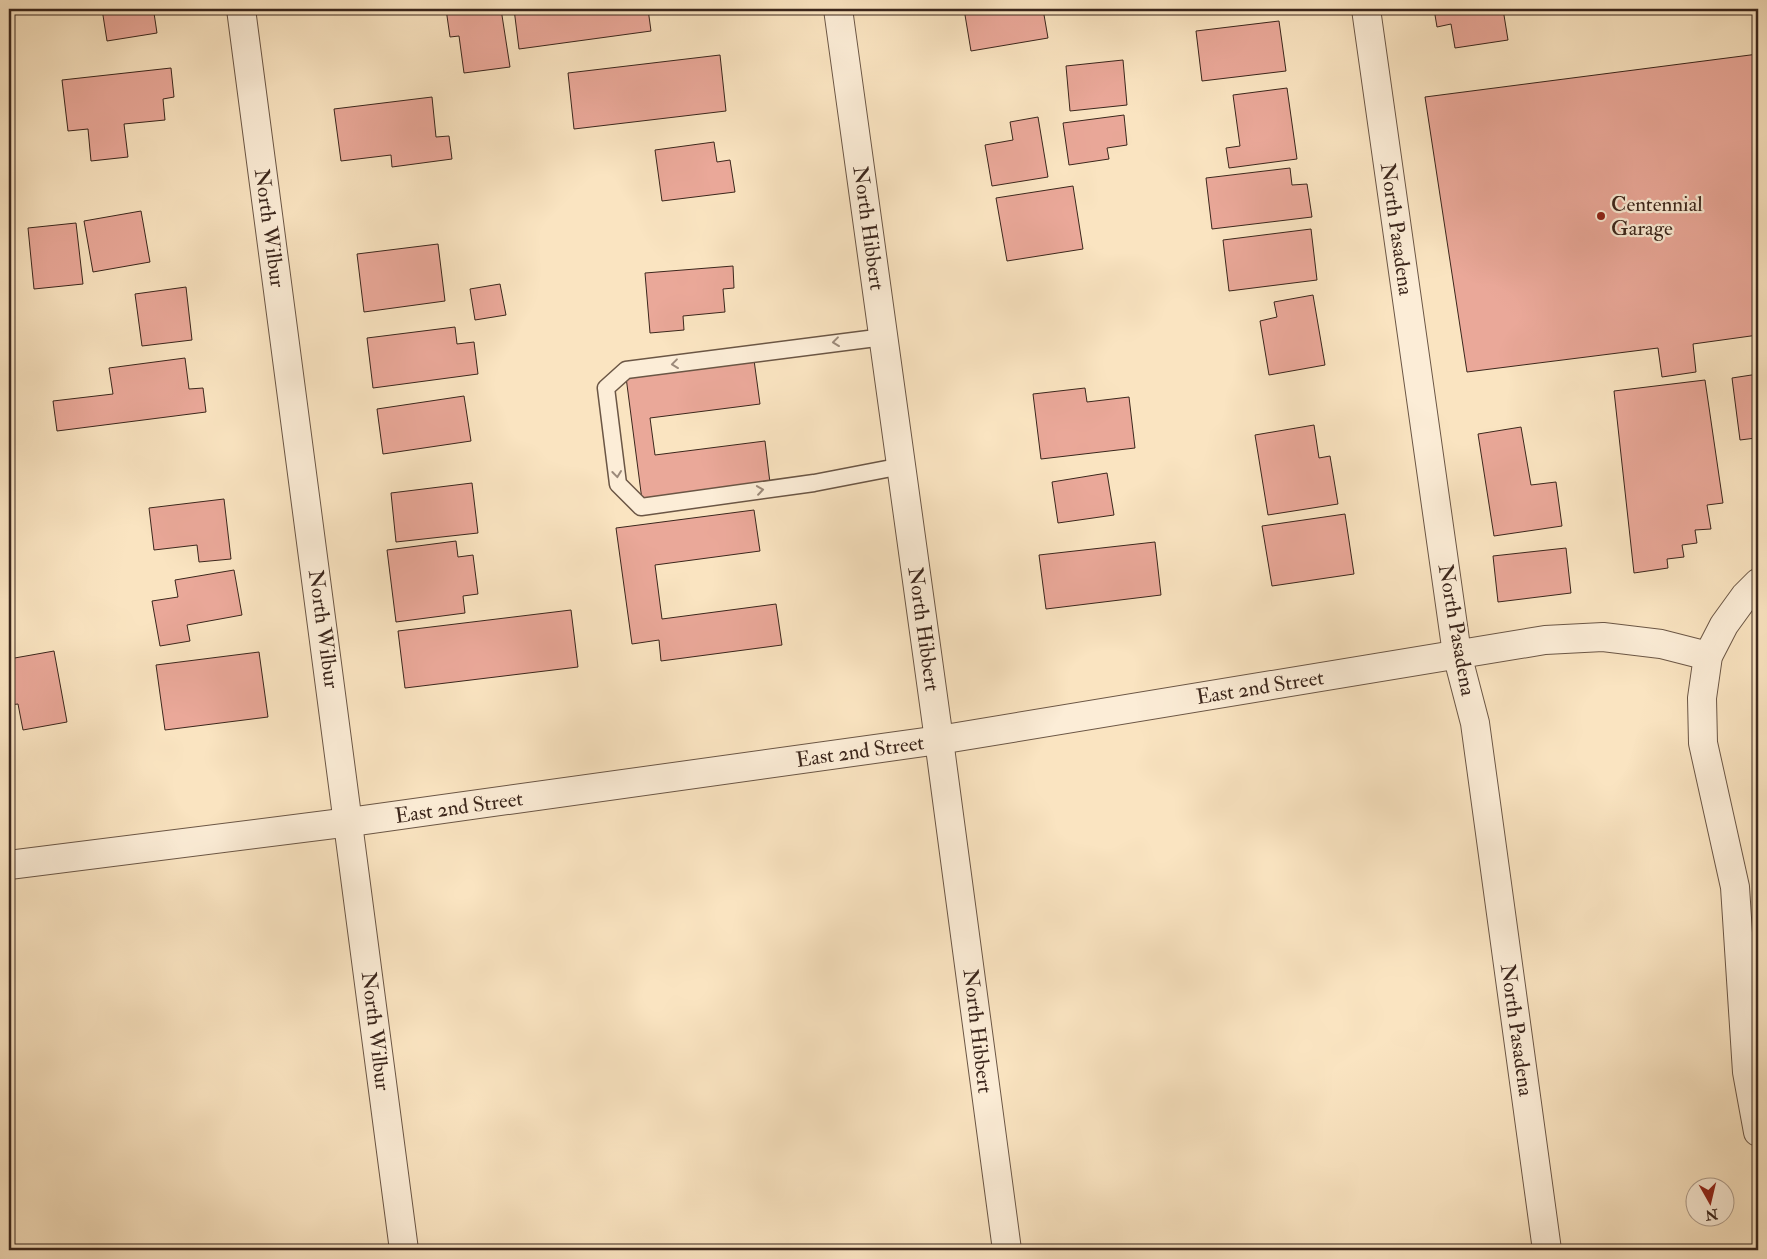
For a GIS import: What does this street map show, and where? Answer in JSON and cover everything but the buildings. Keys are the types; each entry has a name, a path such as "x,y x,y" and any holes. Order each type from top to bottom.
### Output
{"street":[{"name":"North Wilbur","path":"241,9 350,822 404,1250"},
{"name":"North Hibbert","path":"838,9 902,466 1006,1250"},
{"name":"North Pasadena","path":"1366,9 1457,654 1475,723 1547,1250"},
{"path":"1758,583 1745,596 1724,625 1708,656 1702,698 1703,744 1734,878 1747,1072 1758,1132"},
{"name":"East 2nd Street","path":"9,865 350,822 939,740 1545,640 1603,637 1661,644 1708,656"}],"lane":[{"path":"884,337 626,370 606,388 618,484 640,507 814,483 902,466"}],"place":[{"name":"Centennial Garage","path":"1601,216"}]}
